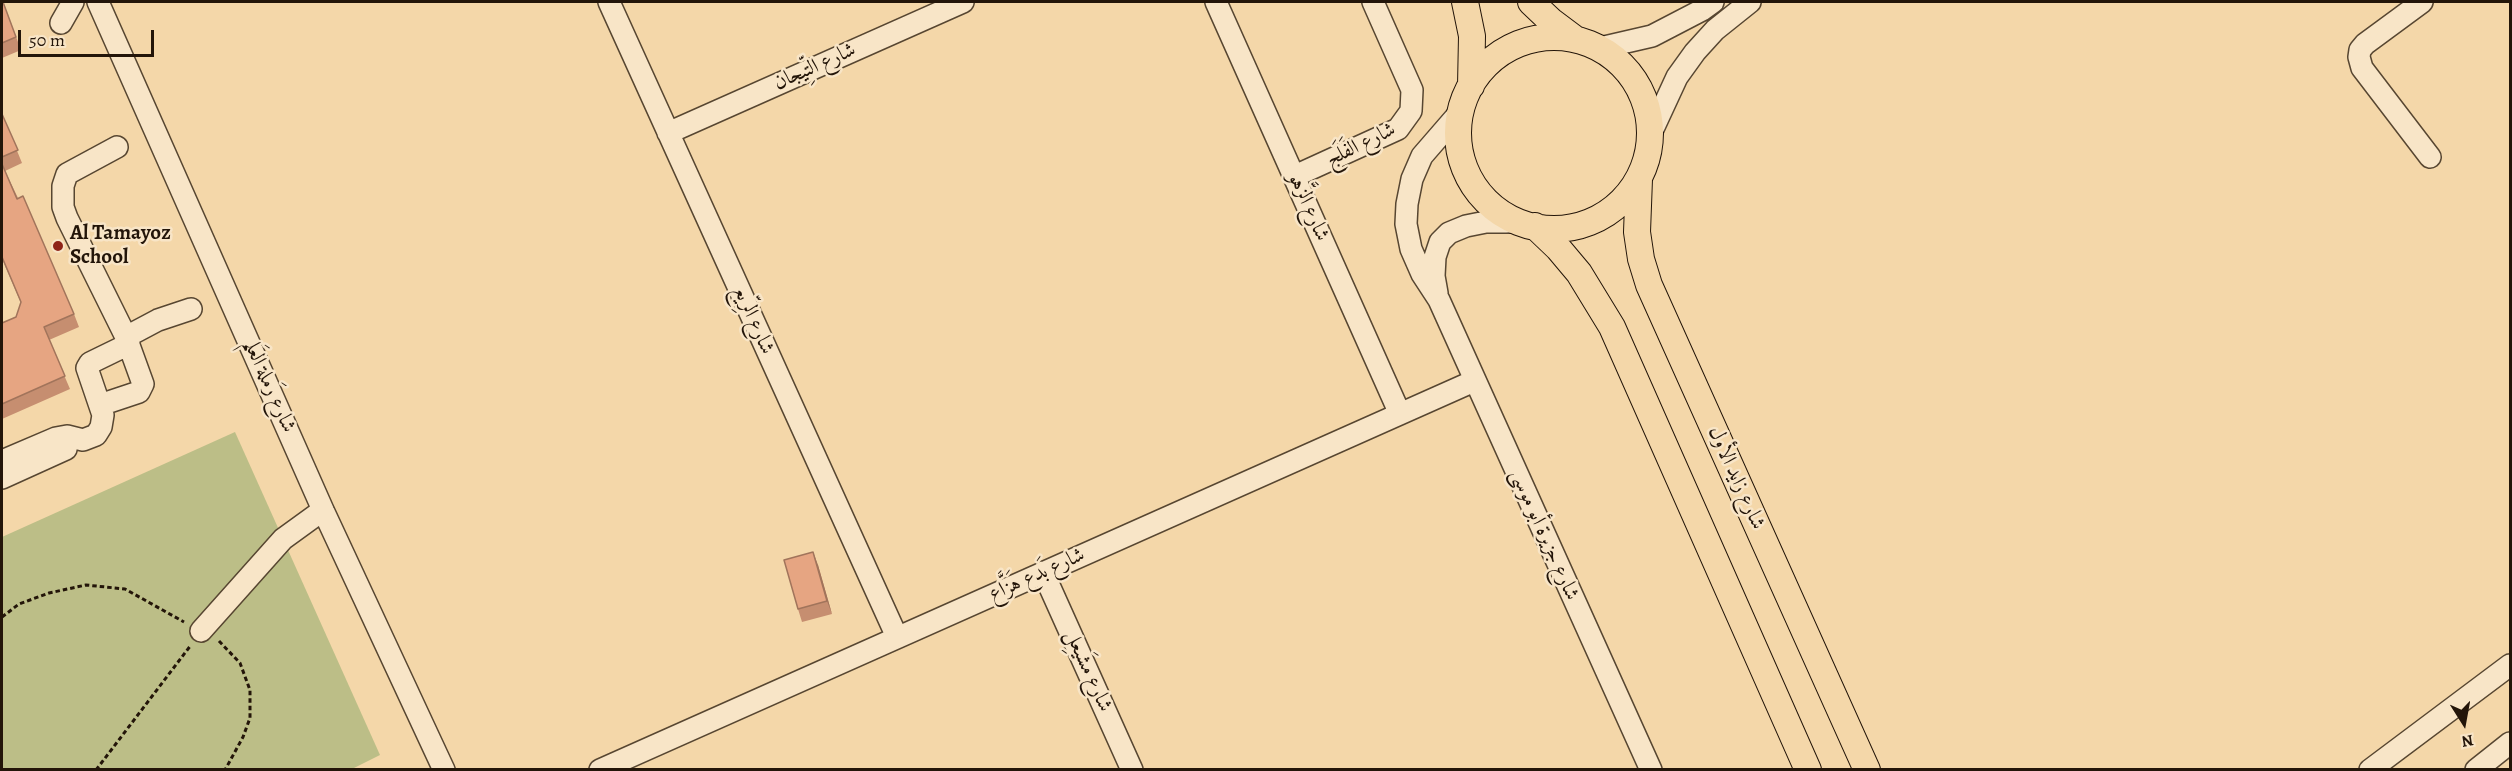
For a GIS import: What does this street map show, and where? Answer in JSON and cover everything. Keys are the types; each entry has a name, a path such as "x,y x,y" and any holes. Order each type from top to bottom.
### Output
{"main road":[{"path":"1465,2 1472,36 1471,86"},
{"path":"1527,224 1569,227 1602,216 1623,199 1639,179 1645,164 1652,131 1644,98 1636,83 1614,58 1600,48 1575,39 1531,2"},
{"path":"1575,39 1540,38 1523,42 1493,59 1471,86 1461,111 1459,141 1470,177 1493,207 1527,224 1558,248 1579,273 1612,327 1808,770"},
{"name":"شارع زايد الأول","path":"1639,179 1637,232 1641,259 1649,285 1869,765"}],"street":[{"path":"60,23 73,2"},
{"name":"شارع رَملة العَلم","path":"98,2 323,510 444,770"},
{"name":"شارع الرِّيع","path":"609,2 897,637"},
{"name":"شارع التِّيجان","path":"668,133 963,2"},
{"name":"شارع الزَّهو","path":"1216,2 1400,414"},
{"name":"شارع الفَلَج","path":"1295,176 1398,129 1411,111 1413,90 1373,2"},
{"path":"1600,48 1652,36 1673,27 1710,2"},
{"path":"1652,131 1672,86 1695,52 1715,30 1750,2"},
{"path":"2422,2 2365,44 2360,50 2359,57 2362,68 2430,157"},
{"name":"شارع جزيرة أبو موسى","path":"1461,111 1422,156 1412,179 1406,224 1411,249 1422,274 1439,300 1650,770"},
{"path":"100,405 134,394 142,388 142,380 127,340 67,218 63,207 63,186 67,174 117,147"},
{"name":"شارع جزيرة أبو موسى","path":"1439,300 1434,276 1435,257 1440,242 1449,233 1466,226 1486,222 1527,224"},
{"path":"2,478 96,435 101,427 103,415 87,368 90,363 158,320 191,309"},
{"name":"شارع بَدع هَزَّاع","path":"614,767 897,637 1474,381"},
{"path":"2,461 56,438 67,436 88,439"},
{"path":"201,632 284,539 323,510"},
{"name":"شارع مشَيعِل","path":"1043,572 1132,770"},
{"path":"2370,770 2511,665"},
{"path":"2476,770 2511,743"}],"path":[{"path":"2,617 19,604 49,593 86,585 125,589 220,642 240,663 250,690 250,718 243,737 225,770"},
{"path":"96,770 201,632"}],"green space":[{"path":"235,432 380,755 350,770 2,769 2,537"}],"building":[{"path":"2,2 16,37 2,43"},
{"path":"2,114 18,150 2,157"},
{"name":"Al Tamayoz School","path":"2,164 17,199 23,196 74,314 44,327 65,376 2,404 2,323 16,317 21,302 2,257"},
{"path":"813,552 827,601 798,609 784,560"}],"place":[{"name":"Al Tamayoz School","path":"58,246"}]}
